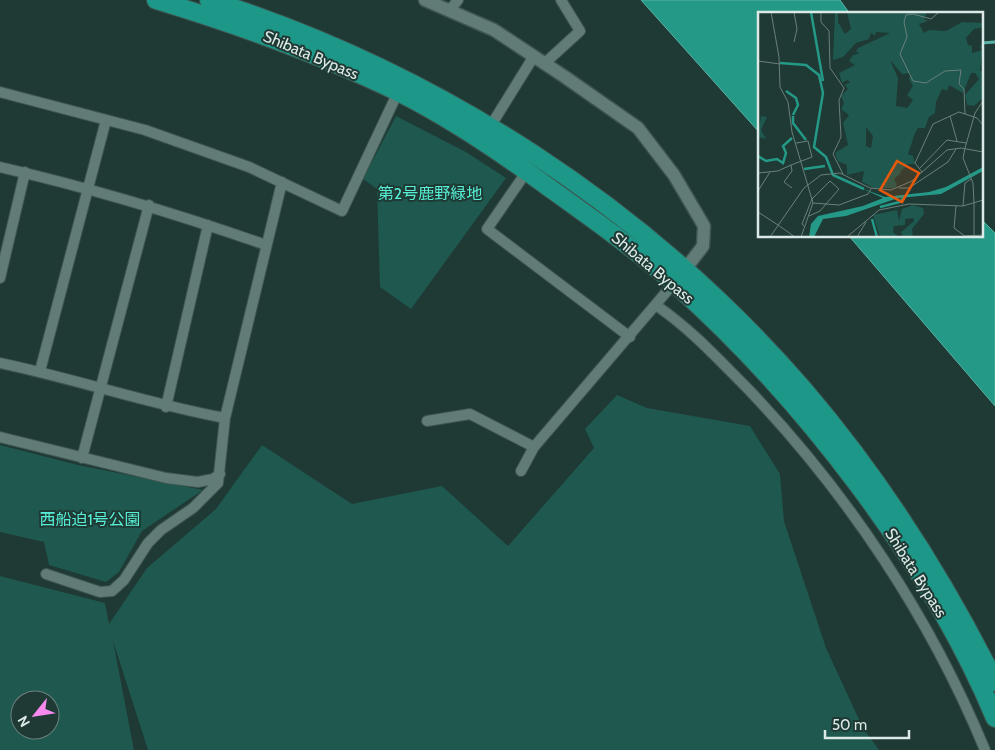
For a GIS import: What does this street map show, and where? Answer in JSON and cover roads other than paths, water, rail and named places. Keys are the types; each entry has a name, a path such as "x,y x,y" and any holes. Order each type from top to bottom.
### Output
{"highway":[{"name":"Shibata Bypass","path":"156,0 238,25 294,46 398,92 461,128 527,171 595,220 674,283 766,374 830,450 883,521 927,589 960,647 995,718"},
{"name":"Shibata Bypass","path":"209,0 248,12 350,54 404,80 490,127 575,182 685,270 761,343 804,390 845,442 926,558 957,609 995,682"}],"street":[{"path":"425,0 494,30 638,128 674,175 696,209 705,232 699,253 657,306 534,447 521,471"},
{"path":"449,11 458,0"},
{"path":"490,127 539,59 580,31 561,0"},
{"path":"0,92 77,110 145,130 249,167 342,211 398,92"},
{"path":"40,371 106,120"},
{"path":"0,166 89,188 266,245"},
{"path":"527,171 487,229 630,337"},
{"path":"0,278 25,172"},
{"path":"46,574 100,592 112,591 124,580 148,543 161,530 193,508 218,483 225,418 282,182"},
{"path":"82,458 149,206"},
{"path":"166,407 208,225"},
{"path":"657,306 695,334 792,436 857,522 910,602 942,660 985,750"},
{"path":"0,362 101,387 166,407 225,418"},
{"path":"427,421 470,414 534,447"},
{"path":"0,437 82,458 186,481 213,480 220,474"}],"waterway":[{"path":"982,43 995,42"}],"park label":[{"name":"第2号鹿野緑地","path":"430,193"},
{"name":"西船迫1号公園","path":"90,519"}]}
